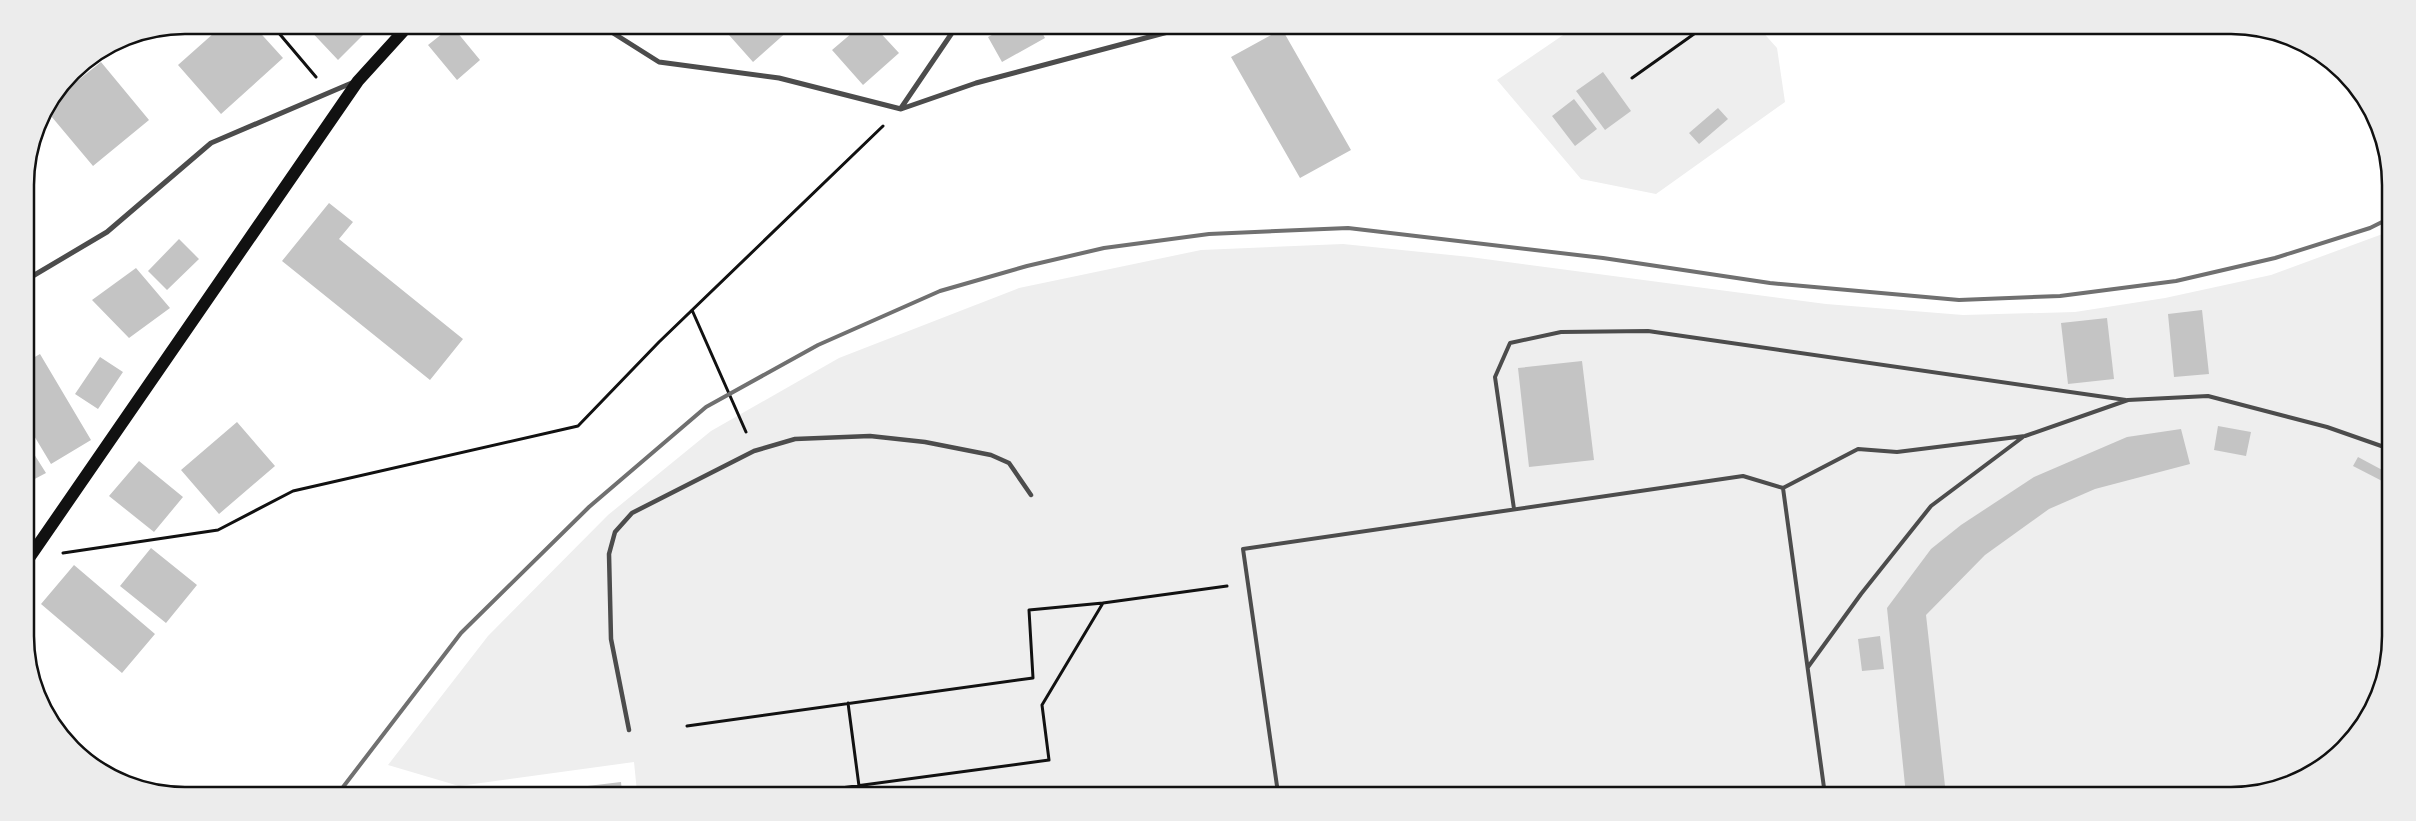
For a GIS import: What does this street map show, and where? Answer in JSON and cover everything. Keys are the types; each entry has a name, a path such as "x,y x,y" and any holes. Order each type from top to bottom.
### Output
{"main road":[{"path":"34,550 358,81 401,34"}],"street":[{"path":"615,34 659,62 778,78 901,109 976,83 1160,34"},
{"path":"901,109 951,34"},
{"path":"34,275 107,232 211,143 358,81"},
{"path":"629,730 611,639 609,554 615,532 632,513 754,451 796,439 870,436 925,442 990,455 1009,463 1031,495"}],"lane":[{"path":"1514,509 1495,377 1510,343 1560,332 1648,331 2128,400 2208,396 2327,426 2382,446"},
{"path":"1277,787 1243,549 1743,476 1783,488 1858,449 1897,452 2025,436 2128,400"},
{"path":"1808,668 1861,594 1931,506 2025,436"},
{"path":"1783,488 1824,787"}],"path":[{"path":"280,34 329,92"},
{"path":"1632,78 1694,34"},
{"path":"34,558 218,530 293,491 578,426 692,310 901,109"},
{"path":"692,310 754,451"},
{"path":"686,726 1033,678 1029,610 1103,603 1248,583"},
{"path":"851,787 1049,760 1042,705 1103,603"},
{"path":"848,703 859,786"}],"shaded area":[{"path":"1565,34 1764,34 1777,48 1785,102 1656,194 1581,179 1497,80"},
{"path":"2382,234 2382,637 2377,676 2367,703 2357,720 2338,743 2315,762 2298,772 2261,784 2241,787 636,787 634,762 459,786 388,765 488,636 608,515 711,431 839,358 1019,288 1201,250 1343,244 1470,257 1826,304 1963,315 2075,312 2165,298 2271,275"}],"building":[{"path":"213,34 261,34 283,58 221,114 178,65"},
{"path":"313,34 364,34 338,60"},
{"path":"442,34 459,34 480,60 457,80 428,45"},
{"path":"728,34 784,34 753,62"},
{"path":"851,34 881,34 899,53 863,85 832,50"},
{"path":"994,34 1043,34 1045,38 1002,62 988,37"},
{"path":"1273,34 1285,34 1351,150 1300,178 1231,57"},
{"path":"101,62 149,120 93,166 51,115 69,87"},
{"path":"1603,72 1631,111 1605,130 1576,91"},
{"path":"1574,99 1597,129 1575,146 1552,116"},
{"path":"1718,108 1728,119 1699,144 1689,133"},
{"path":"329,203 353,222 339,239 463,339 430,380 282,261"},
{"path":"179,239 199,259 167,290 148,271"},
{"path":"136,268 170,308 129,338 92,300"},
{"path":"2202,310 2209,374 2174,377 2168,314"},
{"path":"2107,318 2114,379 2068,384 2061,323"},
{"path":"40,354 91,440 51,464 34,436 34,357"},
{"path":"100,357 123,372 98,409 75,394"},
{"path":"1582,361 1594,460 1529,467 1518,368"},
{"path":"237,422 275,466 219,514 181,470"},
{"path":"2218,426 2251,432 2246,456 2214,450"},
{"path":"2181,429 2190,464 2095,489 2049,509 1985,555 1926,615 1945,787 1905,787 1887,608 1931,549 1961,525 2034,477 2127,437"},
{"path":"34,454 46,473 34,479"},
{"path":"2358,457 2382,470 2382,481 2353,466"},
{"path":"139,461 183,497 154,532 109,496"},
{"path":"151,548 197,585 166,623 120,586"},
{"path":"74,565 155,634 122,673 41,604"},
{"path":"1880,636 1884,669 1862,671 1858,639"},
{"path":"621,782 622,787 579,787"}],"railway":[{"path":"343,787 461,633 589,507 706,407 818,345 940,291 1027,266 1104,248 1209,234 1348,228 1603,258 1770,283 1959,300 2060,296 2176,281 2275,258 2370,228 2382,222"}]}
